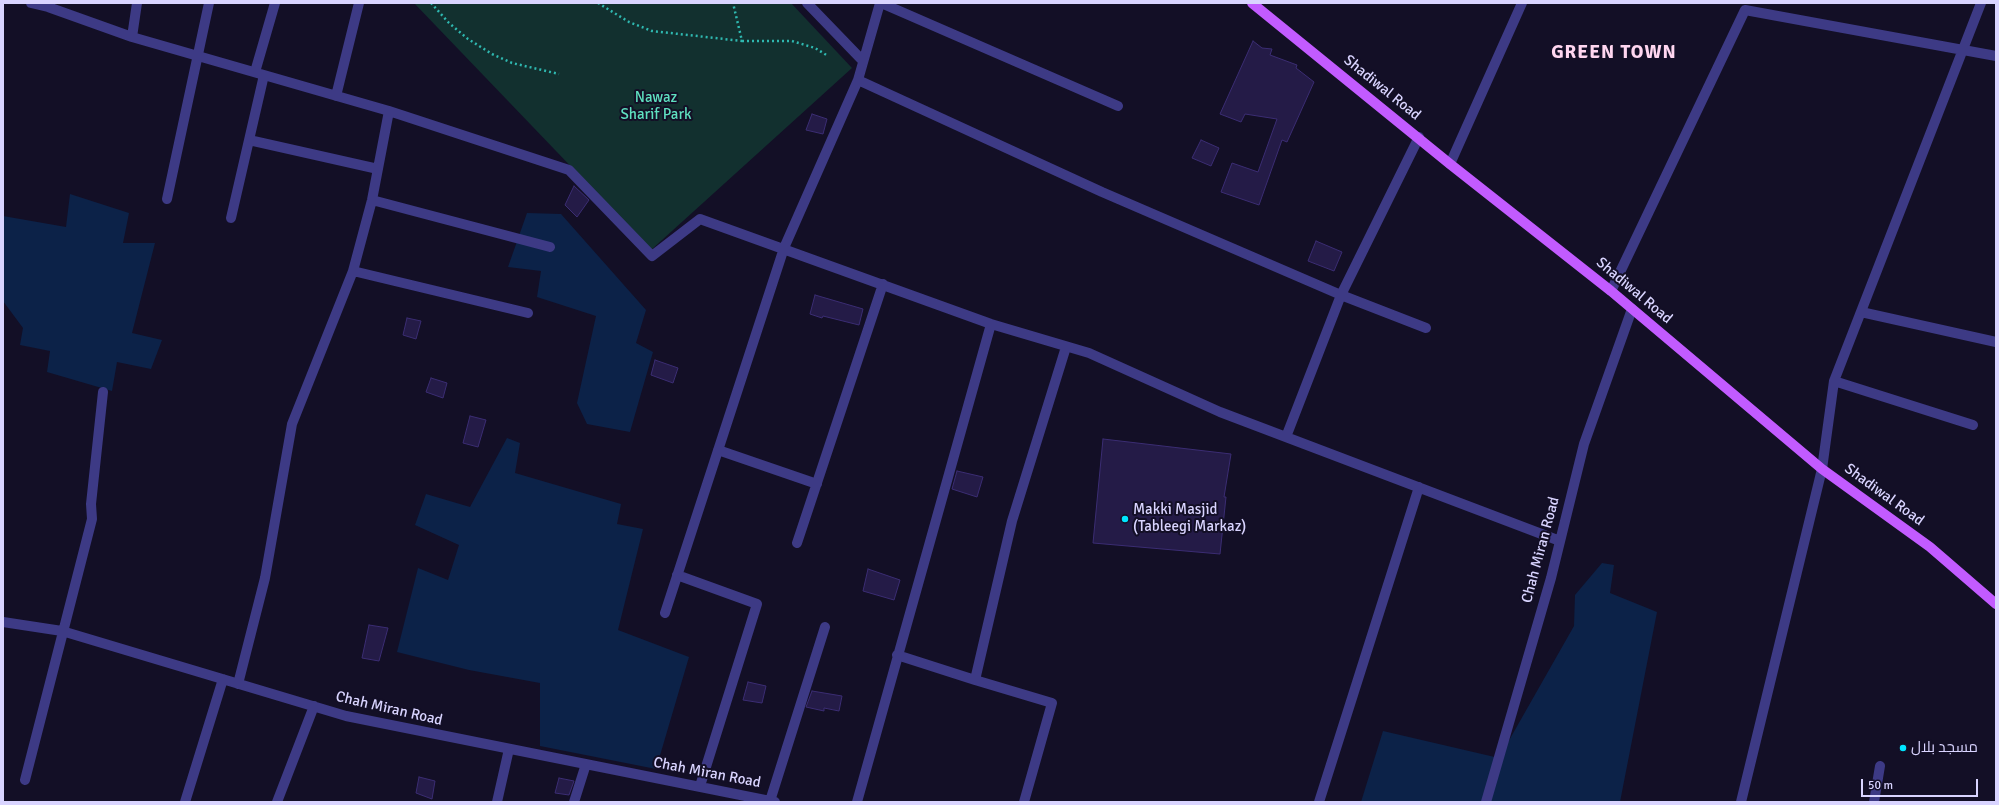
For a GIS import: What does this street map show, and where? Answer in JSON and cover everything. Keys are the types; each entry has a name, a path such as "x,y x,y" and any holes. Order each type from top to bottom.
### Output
{"main road":[{"name":"Shadiwal Road","path":"1252,3 1419,137 1450,164 1612,290 1632,309 1822,469 1930,547 1996,604"}],"street":[{"path":"31,3 48,5 132,37 389,111 569,170 652,256 700,219 784,248 991,324 1089,353 1220,412 1560,541"},
{"path":"132,37 137,3"},
{"path":"167,199 209,3"},
{"path":"231,218 249,140 260,74 275,3"},
{"path":"336,96 359,3"},
{"path":"807,3 863,61"},
{"path":"665,613 784,248 858,80 881,3 1118,106"},
{"path":"1450,164 1522,3"},
{"path":"1741,802 1822,469 1834,381 1981,3"},
{"path":"1612,290 1746,6 1996,56"},
{"path":"858,80 1102,192 1341,295 1426,328"},
{"path":"238,684 265,578 292,424 353,272 372,200 389,111"},
{"path":"1286,437 1341,295 1419,137"},
{"path":"249,140 378,169"},
{"path":"372,200 550,247"},
{"path":"353,272 528,313"},
{"path":"797,543 883,284"},
{"name":"Chah Miran Road","path":"1486,802 1560,541 1584,444 1632,309"},
{"path":"1861,312 1996,342"},
{"path":"856,802 991,324"},
{"path":"975,680 1012,521 1066,347"},
{"path":"1834,381 1972,425"},
{"path":"25,780 92,518 91,504 103,392"},
{"path":"718,450 816,484"},
{"path":"1320,802 1419,487"},
{"path":"677,574 757,604 700,786"},
{"name":"Chah Miran Road","path":"3,622 62,631 238,684 366,720 772,801"},
{"path":"772,801 825,627"},
{"path":"897,655 1052,704 1024,802"},
{"path":"185,802 223,679"},
{"path":"277,802 314,706"},
{"path":"497,802 509,749"},
{"path":"574,802 586,764"},
{"path":"1874,802 1880,766"}],"path":[{"path":"431,3 449,23 468,40 492,54 512,63 559,74"},
{"path":"598,3 629,22 652,31 742,41 792,41 815,48 828,56"},
{"path":"733,3 742,41"}],"green space":[{"name":"Nawaz Sharif Park","path":"414,3 791,3 852,68 651,250"}],"water":[{"path":"70,194 129,213 123,243 155,243 132,333 162,340 151,369 117,362 112,391 47,372 50,351 20,345 23,328 3,301 3,216 66,227"},
{"path":"527,213 561,214 646,310 636,343 653,352 630,432 587,424 577,403 596,316 537,297 541,271 508,267"},
{"path":"507,438 520,443 515,473 621,504 617,524 643,529 618,630 689,657 656,769 540,746 540,683 469,670 397,652 418,568 448,580 459,545 415,525 426,494 470,507"},
{"path":"1602,563 1614,565 1610,593 1657,612 1620,802 1361,802 1383,731 1499,758 1574,626 1575,595"}],"building":[{"path":"1253,41 1262,48 1272,49 1270,55 1297,65 1296,68 1314,82 1287,142 1282,140 1259,205 1221,192 1232,163 1258,172 1277,119 1245,114 1241,122 1220,114"},
{"path":"812,114 827,119 823,134 806,130"},
{"path":"1201,140 1219,148 1211,166 1192,158"},
{"path":"574,186 589,200 577,217 565,205"},
{"path":"1316,241 1342,252 1334,271 1308,261"},
{"path":"815,295 863,309 859,325 823,316 822,318 810,314"},
{"path":"407,318 421,321 416,339 403,335"},
{"path":"655,360 678,368 673,383 651,375"},
{"path":"431,378 447,383 443,398 426,392"},
{"path":"470,416 486,420 478,447 463,443"},
{"path":"1103,439 1231,454 1224,497 1226,497 1220,554 1093,543"},
{"path":"957,471 983,477 977,497 952,489"},
{"path":"868,569 900,580 894,600 863,591"},
{"path":"369,625 388,628 379,661 362,658"},
{"path":"748,682 766,686 762,703 743,700"},
{"path":"812,691 842,696 839,711 824,708 824,711 806,707"},
{"path":"419,777 435,781 432,799 416,793"},
{"path":"559,778 574,781 569,795 555,793"}],"place":[{"name":"Makki Masjid (Tableegi Markaz)","path":"1125,519"},
{"name":"مسجد بلال","path":"1903,748"}],"district":[{"name":"GREEN TOWN","path":"1614,53"}]}
